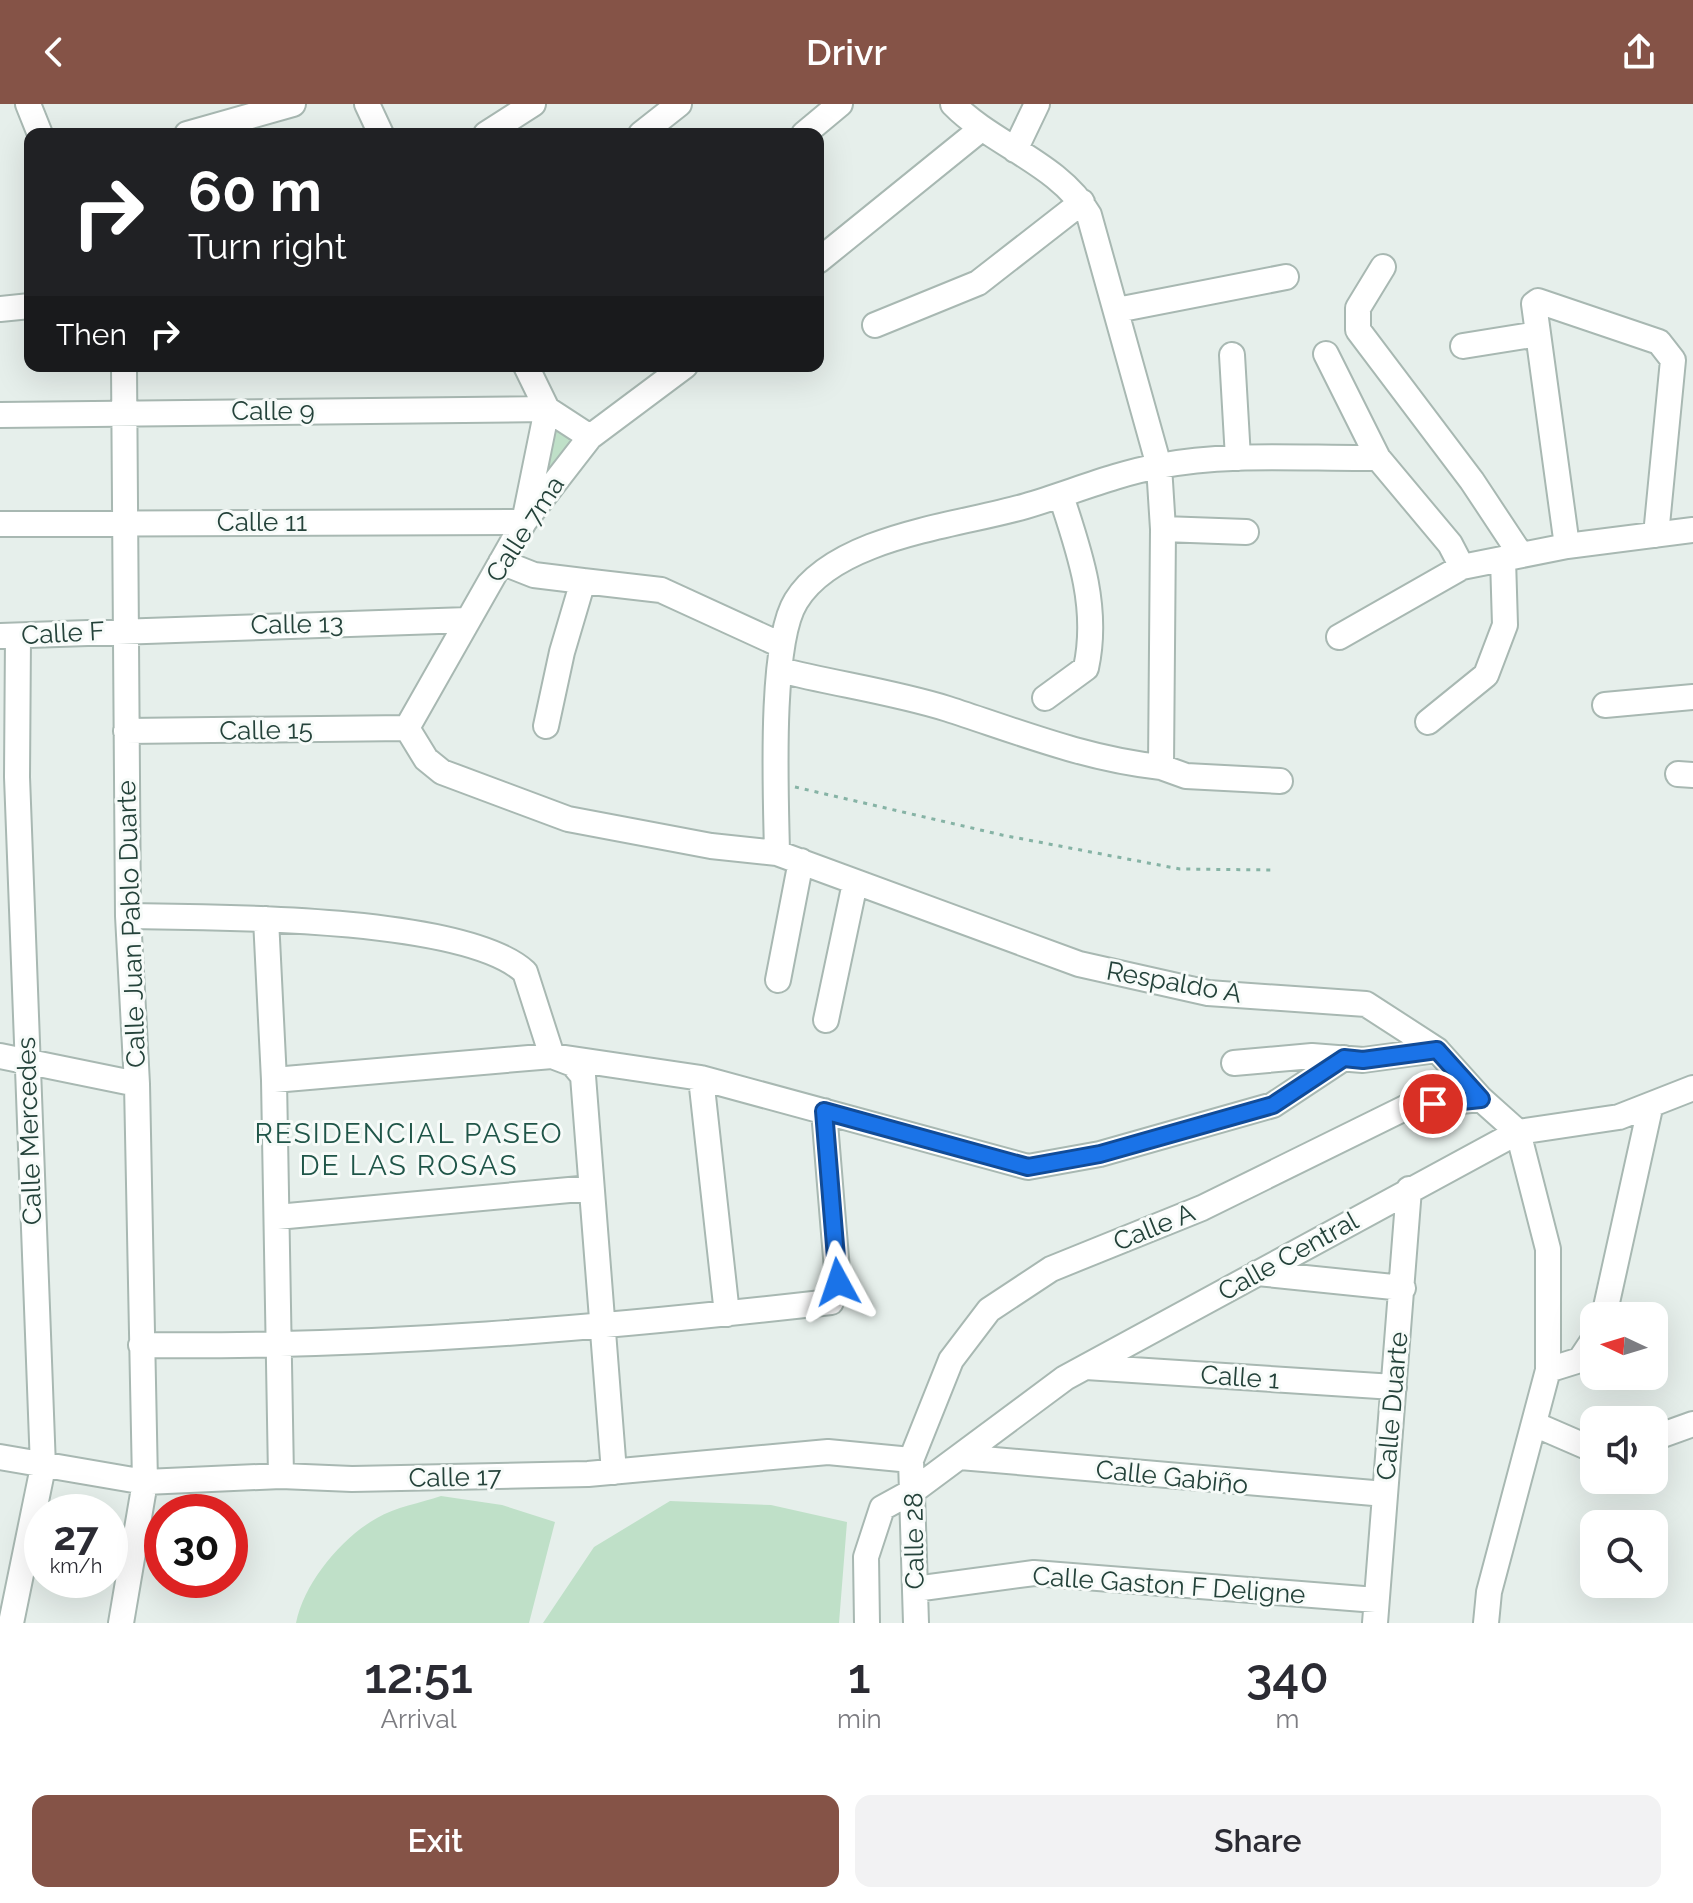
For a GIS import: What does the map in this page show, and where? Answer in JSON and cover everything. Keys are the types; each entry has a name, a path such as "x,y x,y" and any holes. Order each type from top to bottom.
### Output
{"street":[{"path":"28,104 38,128"},
{"path":"208,128 293,104"},
{"path":"367,104 378,128"},
{"path":"495,128 533,104"},
{"path":"649,128 679,104"},
{"path":"811,128 840,104"},
{"path":"953,104 981,129 1015,150 1082,202 1089,215 1159,466 1163,529 1161,767"},
{"path":"1015,150 1037,104"},
{"path":"824,256 981,129"},
{"path":"875,325 978,283 1082,202"},
{"path":"1383,267 1358,308 1358,330 1472,481 1512,557 1505,625 1486,675 1428,722"},
{"path":"1117,310 1286,277"},
{"path":"1567,546 1534,304 1545,301 1636,333 1667,349 1673,360 1656,535"},
{"path":"0,309 24,307"},
{"path":"1463,346 1538,334"},
{"path":"1326,354 1378,458 1450,544 1462,567"},
{"path":"1232,355 1238,458"},
{"name":"Calle Juan Pablo Duarte","path":"121,1623 145,1482 137,1084 128,916 124,372"},
{"path":"529,372 547,409 590,437"},
{"name":"Calle 7ma","path":"407,728 524,522 590,437 677,372"},
{"path":"524,522 547,409"},
{"name":"Calle 9","path":"0,415 547,409"},
{"path":"777,853 781,645 795,602 821,571 901,535 997,514 1159,466 1238,458 1378,458"},
{"path":"1045,698 1086,668 1092,638 1085,569 1061,496"},
{"name":"Calle 11","path":"0,524 524,522"},
{"path":"1163,529 1246,532"},
{"path":"1339,637 1462,567 1567,546 1693,530"},
{"path":"501,562 534,575 661,590 781,645"},
{"path":"546,726 562,652 583,581"},
{"name":"Calle 13","path":"127,629 468,620"},
{"name":"Calle F","path":"9,636 127,629"},
{"name":"Calle Mercedes","path":"9,636 43,1467 11,1623"},
{"path":"780,670 944,708 1046,744 1161,767 1186,776 1280,781"},
{"path":"1605,705 1693,697"},
{"name":"Calle 15","path":"126,731 407,728"},
{"name":"Respaldo A","path":"407,728 426,759 442,772 568,819 711,846 777,853 1079,964 1208,993 1366,1004 1437,1050 1481,1099 1518,1132"},
{"path":"778,980 801,861"},
{"path":"826,1020 855,883"},
{"path":"128,916 266,919 380,928 471,947 515,962 525,972 552,1056"},
{"path":"266,919 274,1080 281,1476"},
{"path":"1234,1063 1312,1056 1363,1060 1437,1050"},
{"path":"0,1056 137,1084"},
{"path":"274,1080 552,1056 701,1078 1028,1167 1100,1154 1273,1105 1344,1058"},
{"path":"552,1056 573,1064 583,1076 605,1326 614,1472"},
{"path":"701,1078 727,1314"},
{"name":"Calle Central","path":"867,1623 866,1557 873,1527 882,1508 913,1491 1086,1367 1518,1132 1619,1117 1691,1092"},
{"name":"Calle A","path":"911,1460 951,1360 989,1310 1051,1269 1202,1208 1409,1106 1481,1099"},
{"path":"1607,1302 1650,1108"},
{"path":"141,1345 277,1347 605,1326 831,1302 838,1282 824,1111"},
{"path":"1486,1623 1489,1592 1548,1370 1548,1249 1518,1132"},
{"path":"277,1217 591,1188"},
{"name":"Calle Duarte","path":"1376,1611 1409,1189"},
{"path":"1257,1273 1403,1288"},
{"path":"1548,1370 1580,1360"},
{"name":"Calle 1","path":"1086,1367 1394,1387"},
{"path":"1534,1424 1580,1444"},
{"path":"1668,1433 1693,1424"},
{"name":"Calle 17","path":"0,1457 43,1467 145,1482 281,1476 368,1479 614,1472 828,1452 911,1460"},
{"name":"Calle Gabiño","path":"960,1457 1385,1494"},
{"name":"Calle 28","path":"911,1460 916,1623"},
{"name":"Calle Gaston F Deligne","path":"915,1589 1034,1573 1376,1611"}],"path":[{"path":"776,783 1002,835 1180,869 1276,870"}],"green space":[{"path":"551,423 578,439 542,491"},
{"path":"441,1496 502,1505 555,1522 529,1623 296,1623 316,1577 350,1537 384,1514"},
{"path":"670,1501 771,1505 847,1522 839,1623 543,1623 594,1547"}],"district":[{"name":"RESIDENCIAL PASEO DE LAS ROSAS","path":"409,1149"}],"route":[{"path":"838,1282 824,1111 1028,1167 1100,1154 1273,1105 1344,1058 1363,1060 1437,1050 1481,1099 1433,1104"}]}
